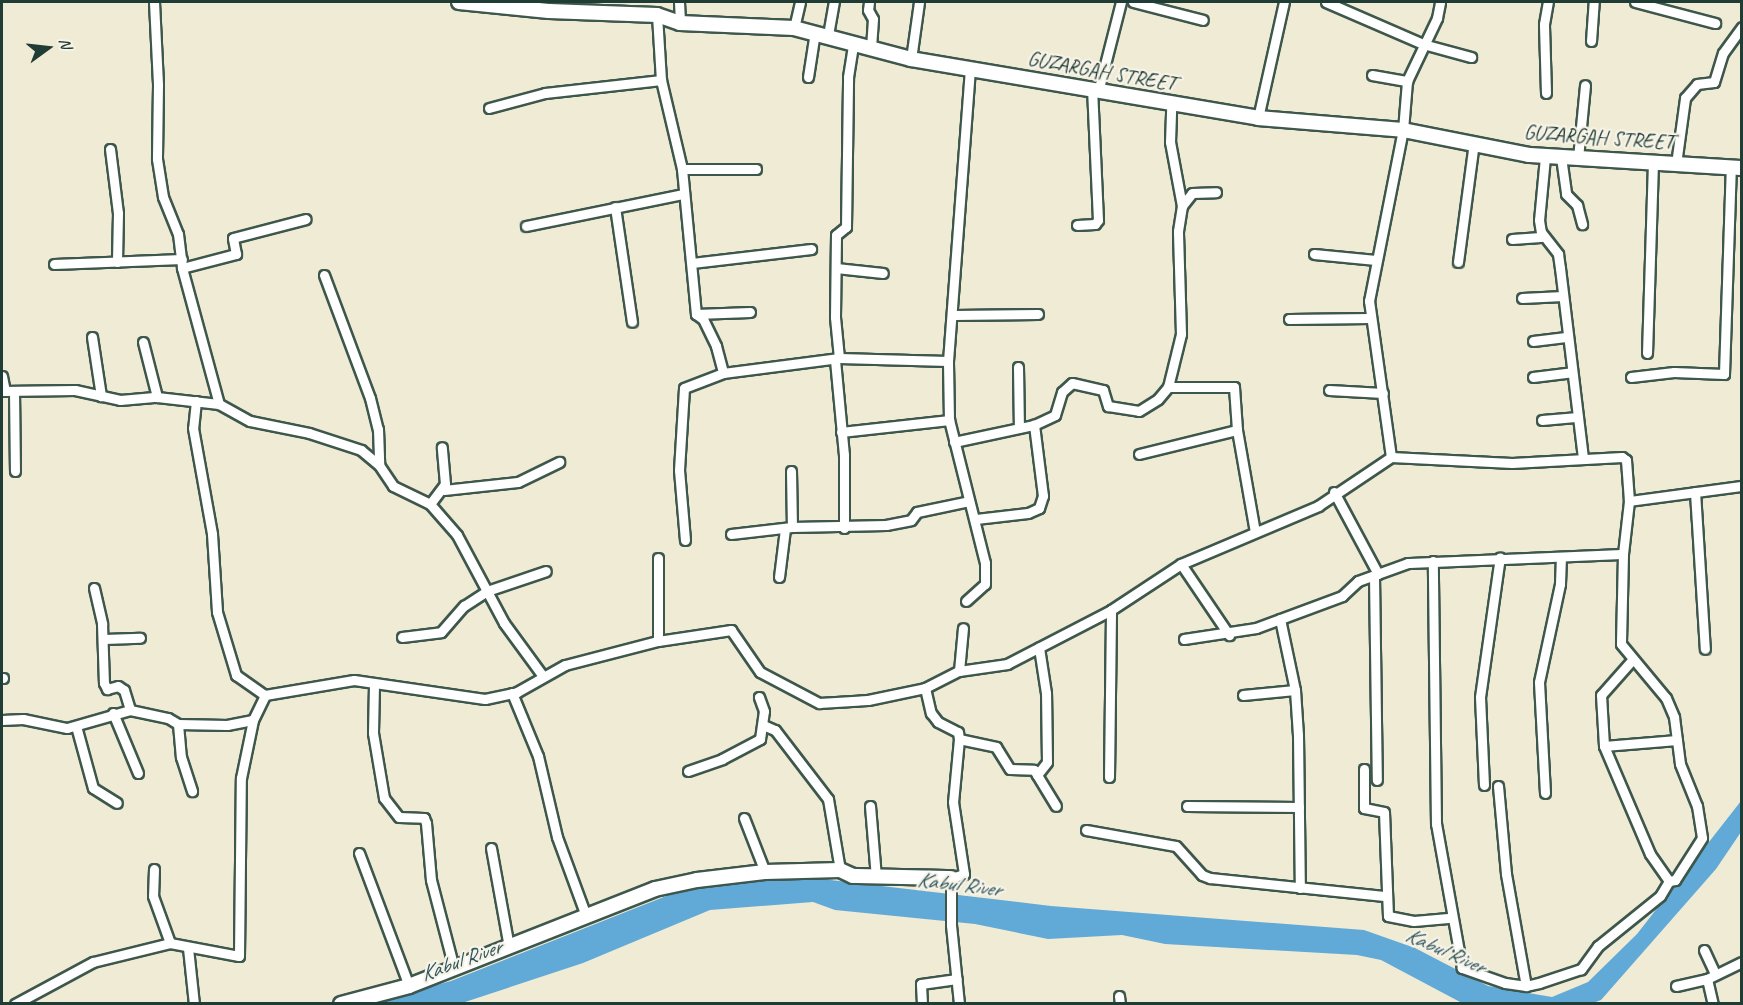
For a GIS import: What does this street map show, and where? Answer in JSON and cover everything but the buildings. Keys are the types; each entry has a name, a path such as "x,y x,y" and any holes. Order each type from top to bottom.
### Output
{"street":[{"path":"154,2 158,85 157,159 163,197 178,234 182,264 219,404"},
{"name":"GUZARGAH STREET","path":"459,2 549,11 657,15 680,23 794,28 912,58 1171,105 1258,118 1403,130 1545,157 1736,167"},
{"path":"680,2 680,23"},
{"path":"794,28 800,2"},
{"path":"808,77 821,34 834,2"},
{"path":"869,2 868,10 873,19 871,46"},
{"path":"912,58 920,2"},
{"path":"1077,225 1095,224 1098,220 1095,91 1121,2"},
{"path":"1132,2 1203,20"},
{"path":"1258,118 1284,2"},
{"path":"1326,2 1423,44 1471,57"},
{"path":"1546,93 1544,24 1548,2"},
{"path":"1591,41 1594,2"},
{"path":"1635,2 1715,23"},
{"path":"1391,457 1370,318 1376,260 1403,130 1407,81 1437,18 1436,3"},
{"path":"657,15 661,80 682,170 696,314"},
{"path":"1676,164 1685,98 1697,84 1714,82 1723,53 1742,27"},
{"path":"844,528 837,359 836,235 846,227 848,77 853,44"},
{"path":"966,601 977,594 986,577 976,519 969,501 949,420 948,361 954,315 964,117 970,69"},
{"path":"1372,75 1407,81"},
{"path":"489,108 545,93 661,80"},
{"path":"1578,158 1585,85"},
{"path":"954,442 1035,425 1055,415 1062,392 1072,383 1103,390 1108,406 1139,411 1158,399 1168,387 1181,334 1178,231 1182,206 1170,142 1171,105"},
{"path":"1458,262 1474,142"},
{"path":"110,149 118,213 117,262"},
{"path":"1545,157 1539,220 1544,237 1558,254 1583,459"},
{"path":"1561,157 1566,194 1577,205 1582,224"},
{"path":"1647,353 1653,162"},
{"path":"1631,377 1674,372 1724,374 1736,167"},
{"path":"682,170 756,169"},
{"path":"1182,206 1192,193 1216,192"},
{"path":"526,226 683,194"},
{"path":"615,207 632,322"},
{"path":"54,264 117,262 182,264 236,254 233,238 306,219"},
{"path":"1512,239 1544,237"},
{"path":"692,262 811,249"},
{"path":"1314,254 1376,260"},
{"path":"836,268 883,273"},
{"path":"324,275 370,398 378,429 379,465"},
{"path":"1522,298 1563,296"},
{"path":"696,314 750,312"},
{"path":"696,314 703,319 716,346 723,373"},
{"path":"954,315 1038,314"},
{"path":"1289,319 1370,318"},
{"path":"92,337 101,396"},
{"path":"1533,341 1568,337"},
{"path":"143,342 157,397"},
{"path":"686,540 679,470 684,388 723,373 837,359 948,361"},
{"path":"1018,367 1019,428"},
{"path":"1533,376 1572,372"},
{"path":"2,376 7,391 15,471"},
{"path":"1168,387 1234,387 1237,430 1255,532"},
{"path":"7,391 75,390 120,400 157,397 219,404 250,421 309,433 361,450 379,465 393,486 430,504 457,535 504,623 542,675"},
{"path":"1329,390 1383,393"},
{"path":"196,401 193,428 212,534 217,612 236,675 265,695 354,680 464,698 512,693 542,675 565,665 658,641 731,630 760,672 819,703 868,700 925,688 959,671 1007,664 1111,610 1181,564 1318,506 1334,492 1391,457 1512,463 1583,459 1626,460 1629,501 1623,554 1621,644 1665,698 1674,717 1680,764 1703,828 1702,838 1675,880 1669,881 1660,896 1598,946 1581,969 1526,986 1462,968 1451,918 1434,796 1432,561"},
{"path":"1542,420 1578,417"},
{"path":"841,432 949,420"},
{"path":"976,519 1028,513 1039,508 1043,495 1035,425"},
{"path":"1139,454 1237,430"},
{"path":"442,447 444,490"},
{"path":"430,504 444,490 518,482 559,462"},
{"path":"779,577 788,528 791,471"},
{"path":"1629,501 1742,486"},
{"path":"1334,492 1376,575 1377,780"},
{"path":"1695,492 1705,649"},
{"path":"731,534 788,528 844,528 911,520 917,512 969,501"},
{"path":"1184,639 1229,635 1280,619 1342,596 1358,581 1408,563 1500,557 1623,554"},
{"path":"1484,785 1480,697 1500,557"},
{"path":"1545,793 1539,682 1560,584 1561,557"},
{"path":"658,558 658,641"},
{"path":"1181,564 1229,635"},
{"path":"402,637 441,632 464,606 487,591 546,571"},
{"path":"94,588 104,639 104,684 107,688 118,686 124,690 130,710"},
{"path":"1108,777 1111,610"},
{"path":"1280,619 1295,690 1300,888"},
{"path":"959,671 963,628"},
{"path":"104,639 140,638"},
{"path":"1037,775 1047,762 1046,693 1039,648"},
{"path":"1633,659 1601,695 1604,746 1650,854 1669,881"},
{"path":"374,685 373,733 384,798 399,817 424,818 430,880 454,968"},
{"path":"341,1004 409,986 655,889 765,872 840,870 853,876 952,883 964,874 953,802 959,739 958,732 938,722 931,712 925,688"},
{"path":"1243,695 1295,690"},
{"path":"512,693 538,756 557,837 586,916"},
{"path":"15,1004 93,962 170,943 233,958 241,951 241,778 252,720 265,695"},
{"path":"688,771 760,738 763,725 759,697"},
{"path":"2,720 23,719 55,728 75,726 113,713 130,710 168,718 178,724 227,724 252,720"},
{"path":"113,713 138,773"},
{"path":"178,724 181,757 192,791"},
{"path":"763,725 775,730 828,799 840,870"},
{"path":"75,726 93,788 117,803"},
{"path":"959,739 996,747 1010,769 1034,770 1056,806"},
{"path":"1604,746 1677,740"},
{"path":"1364,769 1364,808 1384,812 1388,916 1414,921 1451,918"},
{"path":"1498,786 1506,874 1526,986"},
{"path":"870,806 876,877"},
{"path":"1187,806 1299,807"},
{"path":"744,818 765,872"},
{"path":"1086,830 1176,846 1202,875 1210,878 1384,896"},
{"path":"491,848 509,947"},
{"path":"359,853 409,986"},
{"path":"154,869 153,896 170,943"},
{"path":"952,883 951,926 959,1004"},
{"path":"188,948 194,1004"},
{"path":"1704,950 1711,976 1713,1004"},
{"path":"1676,986 1711,976 1742,962"},
{"path":"922,1004 921,984 957,979"}],"water":[{"path":"1741,801 1741,832 1716,869 1601,1000 1593,1003 1462,1003 1381,960 1357,955 1165,944 1122,935 1048,939 975,924 835,910 813,902 710,910 583,963 462,1003 367,1004 451,981 684,889 738,881 805,877 1051,906 1364,930 1415,948 1488,986 1552,997 1588,982 1637,934"}],"water label":[{"name":"Kabul River","path":"959,885"},
{"name":"Kabul River","path":"1445,951"},
{"name":"Kabul River","path":"461,961"}]}
